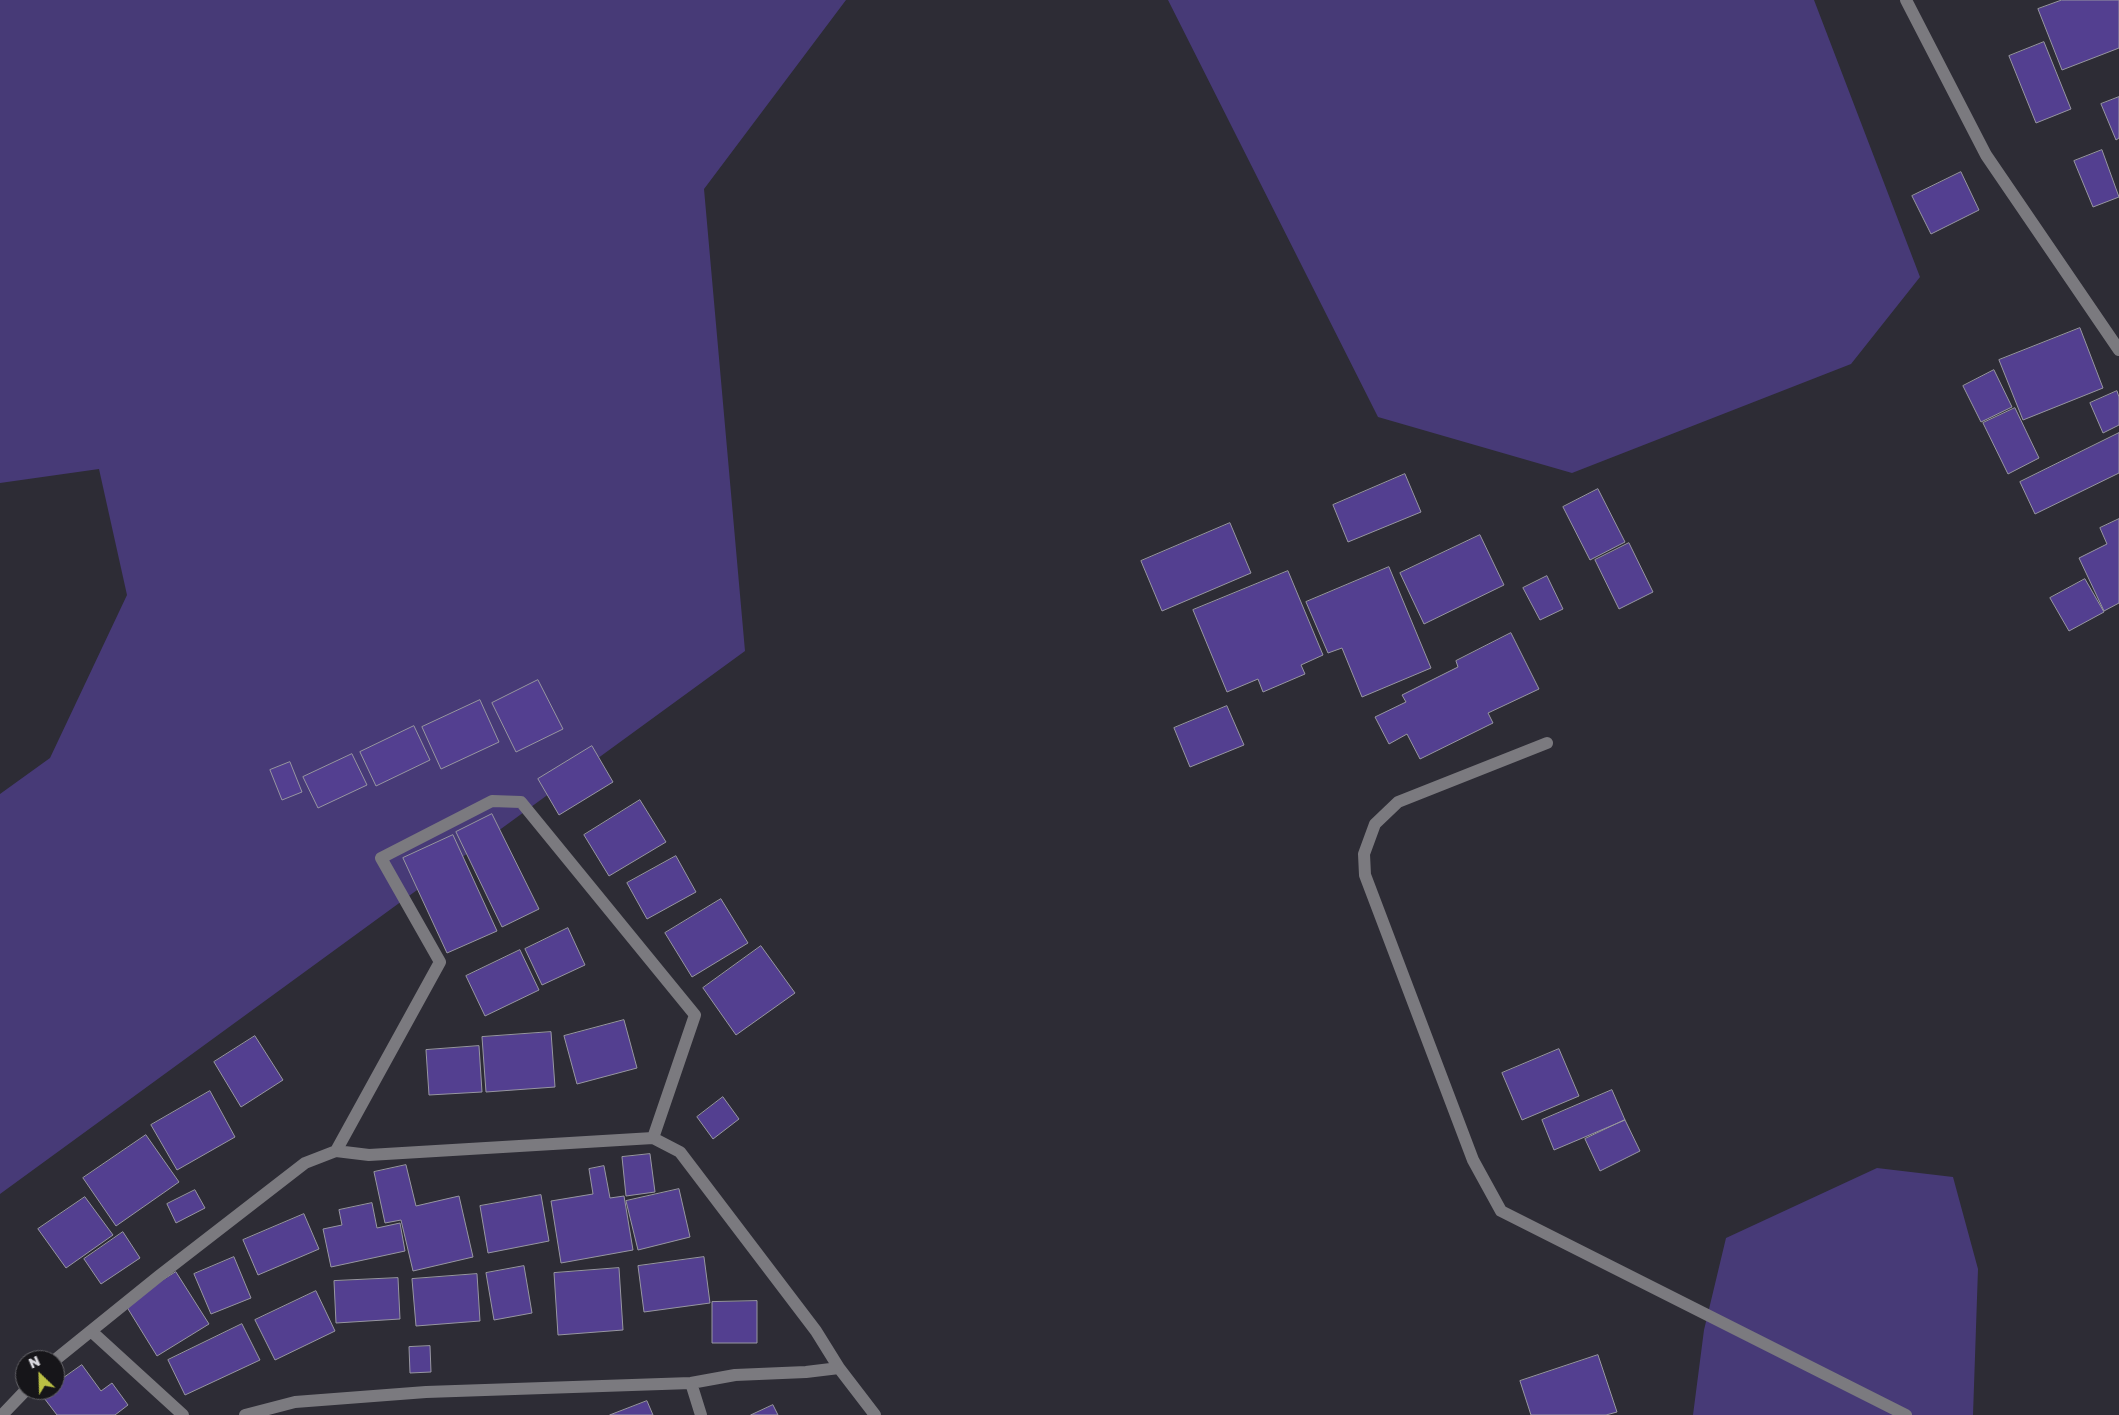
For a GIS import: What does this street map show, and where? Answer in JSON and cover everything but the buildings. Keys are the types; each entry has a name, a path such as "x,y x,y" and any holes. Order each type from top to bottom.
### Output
{"street":[{"path":"1906,0 1986,155 2119,350"},
{"path":"1547,743 1398,802 1375,824 1364,854 1365,875 1473,1160 1501,1211 1906,1415"},
{"path":"336,1151 440,962 381,858 492,801 521,802 695,1015 653,1138"},
{"path":"65,1352 305,1163 336,1151 370,1155 653,1138 680,1152 816,1331 839,1368 876,1415"},
{"path":"90,1331 183,1415"},
{"path":"245,1415 295,1402 426,1392 691,1383 735,1375 806,1372 839,1368"},
{"path":"691,1383 701,1415"},
{"path":"2,1415 16,1400"}],"shaded area":[{"path":"0,0 846,0 704,189 745,651 0,1194 0,794 50,758 127,595 99,469 0,483"},
{"path":"1168,0 1814,0 1920,277 1851,364 1572,473 1378,417"},
{"path":"1877,1168 1953,1177 1978,1269 1973,1415 1693,1415 1704,1330 1726,1238"}]}
